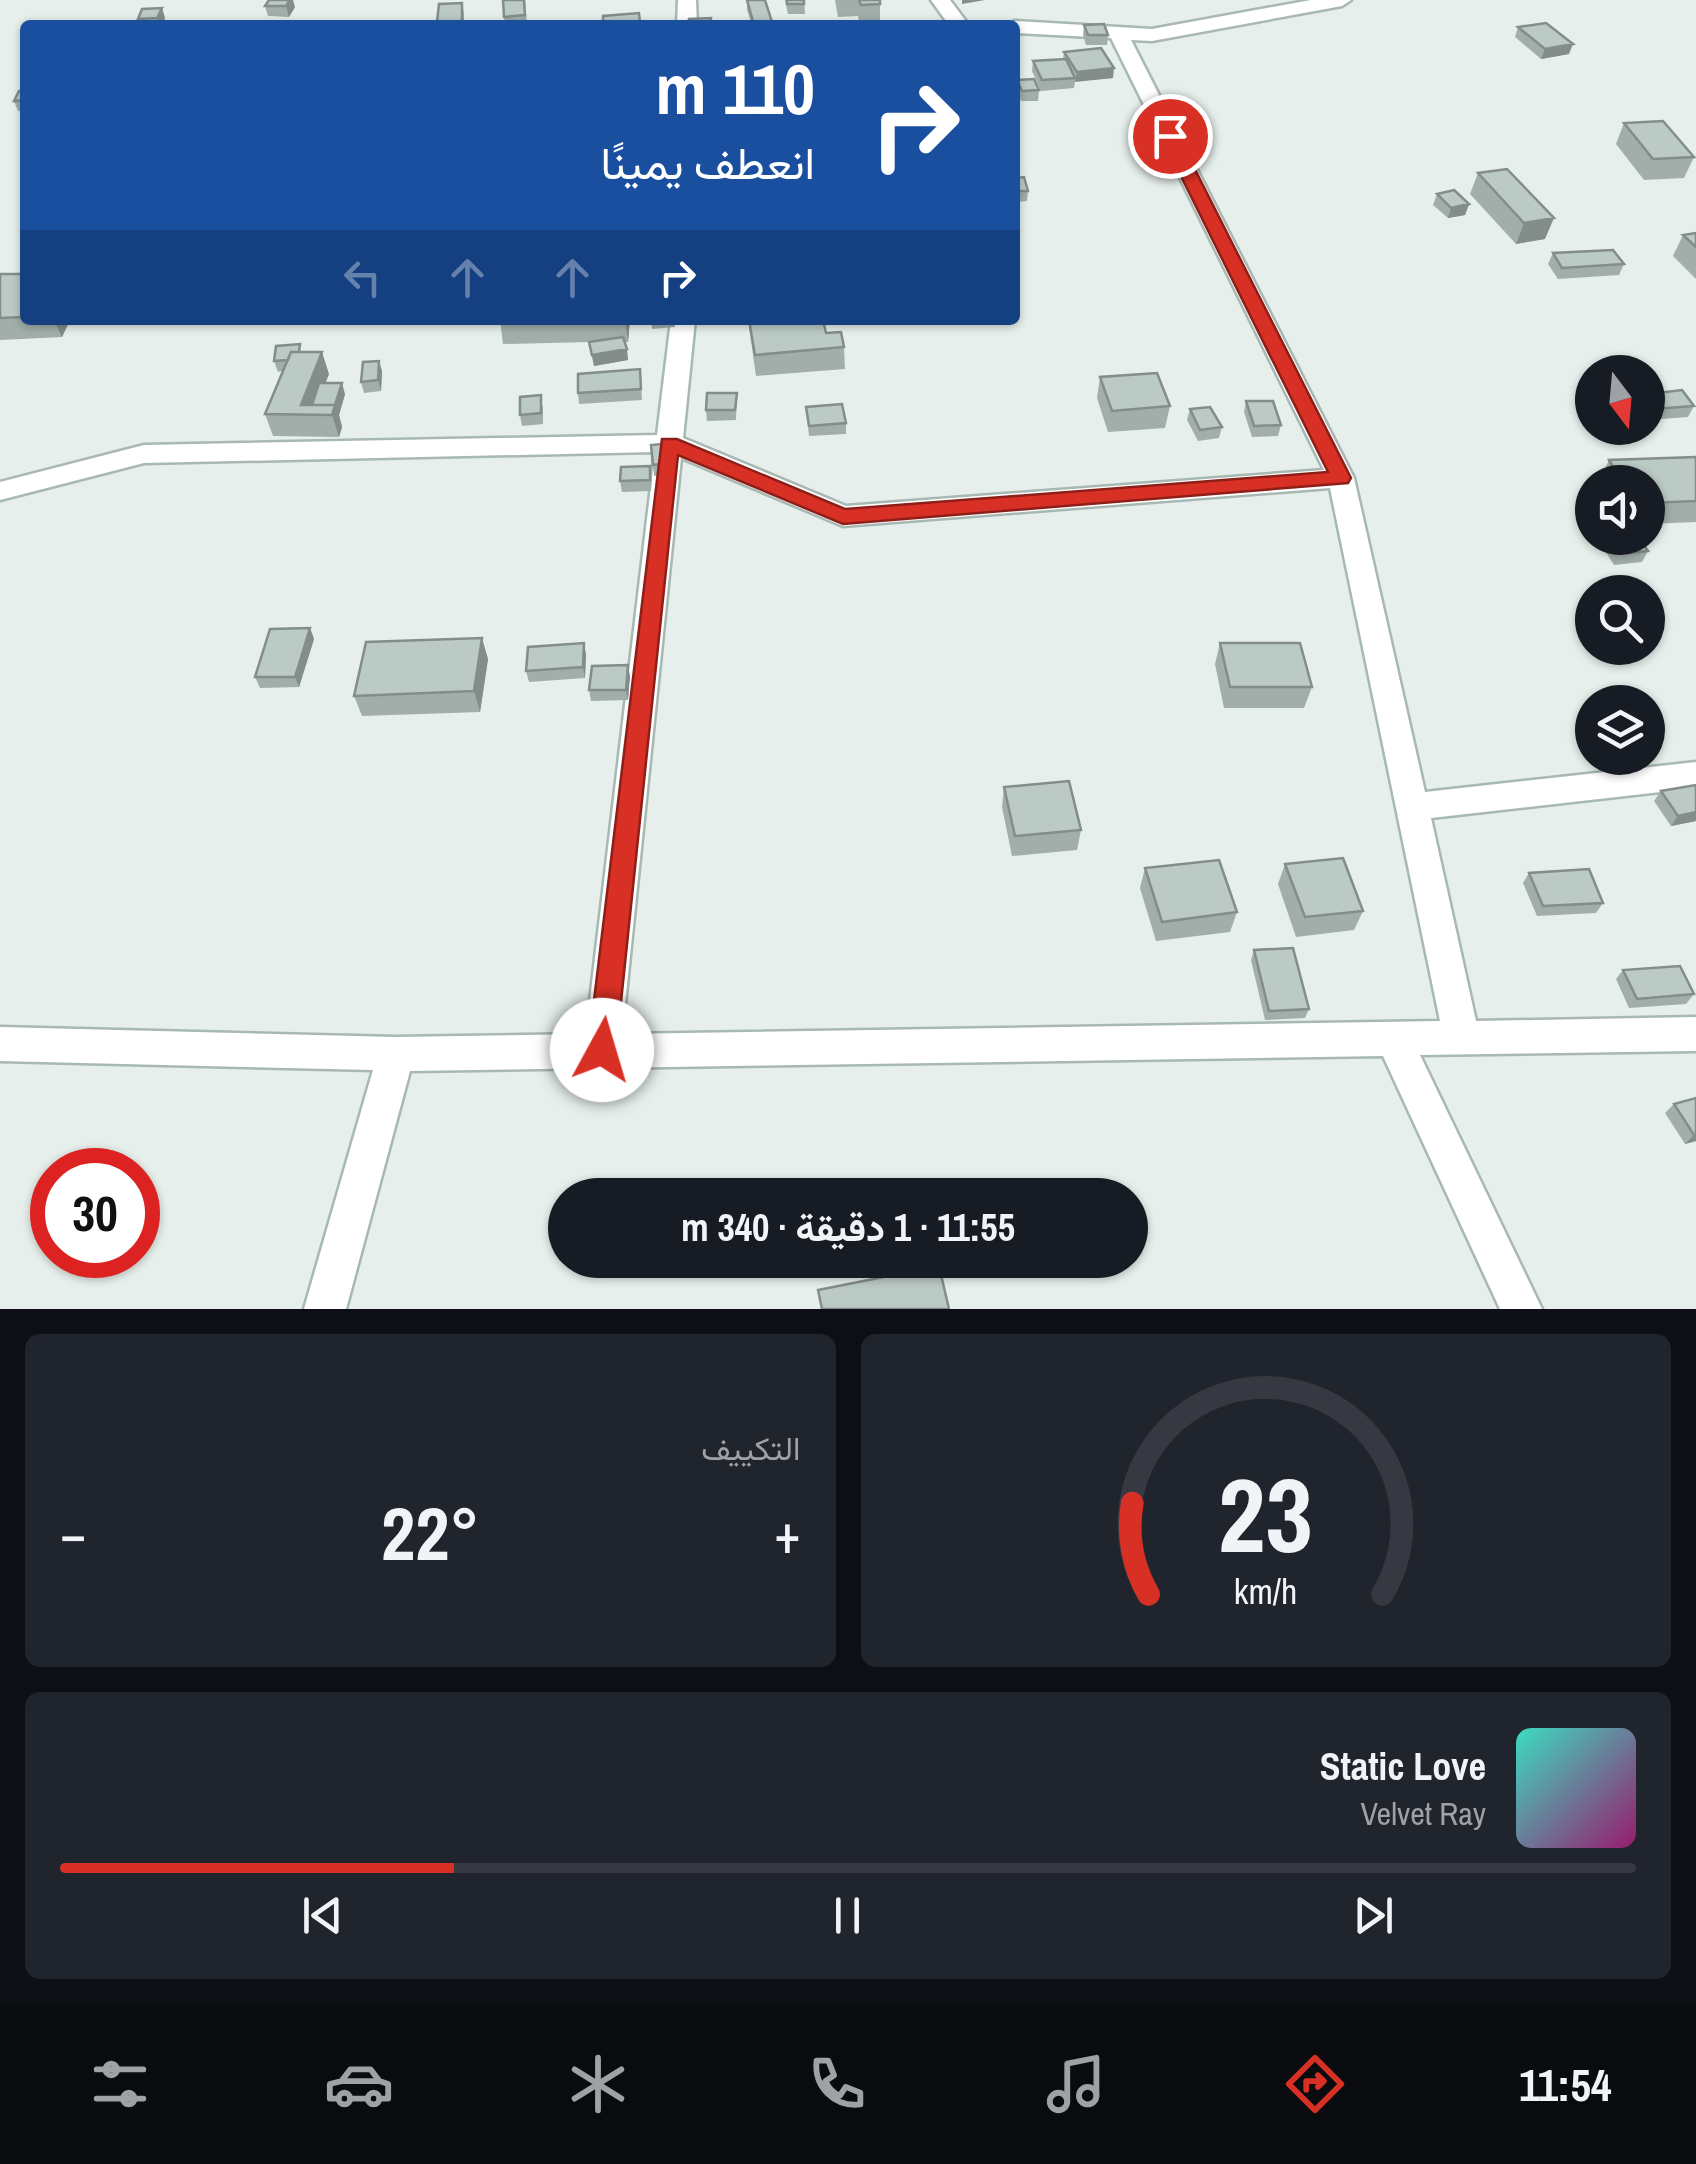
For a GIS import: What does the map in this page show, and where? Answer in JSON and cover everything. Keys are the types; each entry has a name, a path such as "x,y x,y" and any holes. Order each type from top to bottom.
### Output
{"street":[{"path":"1020,27 1152,35 1342,0"},
{"path":"1118,33 1341,478 1462,1038"},
{"path":"602,1050 682,325"},
{"path":"0,491 144,454 670,443 843,516 1341,478"},
{"path":"1413,808 1696,775"},
{"path":"0,1044 396,1054 1696,1034"},
{"path":"1394,1038 1521,1309"},
{"path":"325,1309 396,1054"}],"building":[{"path":"269,0 290,0 286,6 265,6"},
{"path":"503,0 524,0 525,15 504,17"},
{"path":"747,0 765,0 771,20 753,20"},
{"path":"787,0 804,0 804,4 787,4"},
{"path":"859,0 880,0 880,4 861,5"},
{"path":"462,3 462,20 437,20 439,4"},
{"path":"162,8 157,18 138,19 142,9"},
{"path":"639,13 640,20 603,20 603,16"},
{"path":"1546,23 1573,44 1545,49 1518,27"},
{"path":"1104,24 1108,35 1088,35 1084,25"},
{"path":"1101,48 1114,68 1077,72 1064,52"},
{"path":"1066,59 1075,78 1042,80 1033,61"},
{"path":"1034,79 1039,90 1022,91 1020,80"},
{"path":"1663,121 1694,157 1653,159 1624,123"},
{"path":"1507,169 1554,218 1524,223 1478,173"},
{"path":"1020,177 1024,177 1028,191 1020,191"},
{"path":"1454,190 1469,204 1451,208 1437,194"},
{"path":"1696,233 1696,247 1683,235"},
{"path":"1613,250 1624,264 1562,268 1553,253"},
{"path":"0,274 20,274 20,317 0,318"},
{"path":"750,325 824,325 826,333 841,332 844,347 755,355"},
{"path":"623,337 627,349 592,355 589,342"},
{"path":"300,344 299,352 291,352 288,360 274,361 276,346"},
{"path":"291,352 322,352 301,405 335,405 332,415 265,414"},
{"path":"379,361 378,380 361,382 363,362"},
{"path":"640,369 641,389 578,393 578,374"},
{"path":"1157,373 1170,406 1112,411 1100,377"},
{"path":"319,383 342,383 335,405 312,405"},
{"path":"1682,390 1694,406 1665,408 1665,392"},
{"path":"707,393 737,393 735,410 706,410"},
{"path":"541,395 541,413 520,415 520,397"},
{"path":"1246,401 1273,401 1281,425 1254,426"},
{"path":"842,404 846,423 809,426 806,407"},
{"path":"1210,407 1222,427 1200,430 1190,409"},
{"path":"671,443 674,462 653,465 651,445"},
{"path":"1696,457 1696,501 1665,502 1665,465 1612,465 1609,460"},
{"path":"650,466 650,480 620,481 621,467"},
{"path":"310,628 295,677 255,677 270,629"},
{"path":"482,638 474,691 354,696 366,642"},
{"path":"584,643 583,667 526,671 528,647"},
{"path":"1220,643 1300,643 1312,687 1230,687"},
{"path":"628,665 626,690 589,690 592,666"},
{"path":"1069,781 1081,830 1015,836 1004,787"},
{"path":"1696,785 1696,812 1678,816 1661,791"},
{"path":"1343,858 1363,911 1305,917 1285,864"},
{"path":"1219,860 1237,912 1162,922 1145,868"},
{"path":"1589,869 1603,903 1543,906 1529,873"},
{"path":"1293,948 1309,1009 1269,1011 1254,950"},
{"path":"1680,966 1694,994 1637,999 1623,970"},
{"path":"1696,1098 1696,1135 1694,1135 1674,1104"},
{"path":"878,1278 942,1278 949,1309 822,1309 818,1290"}],"route":[{"path":"602,1050 670,443 843,516 1341,478 1170,136"}]}
